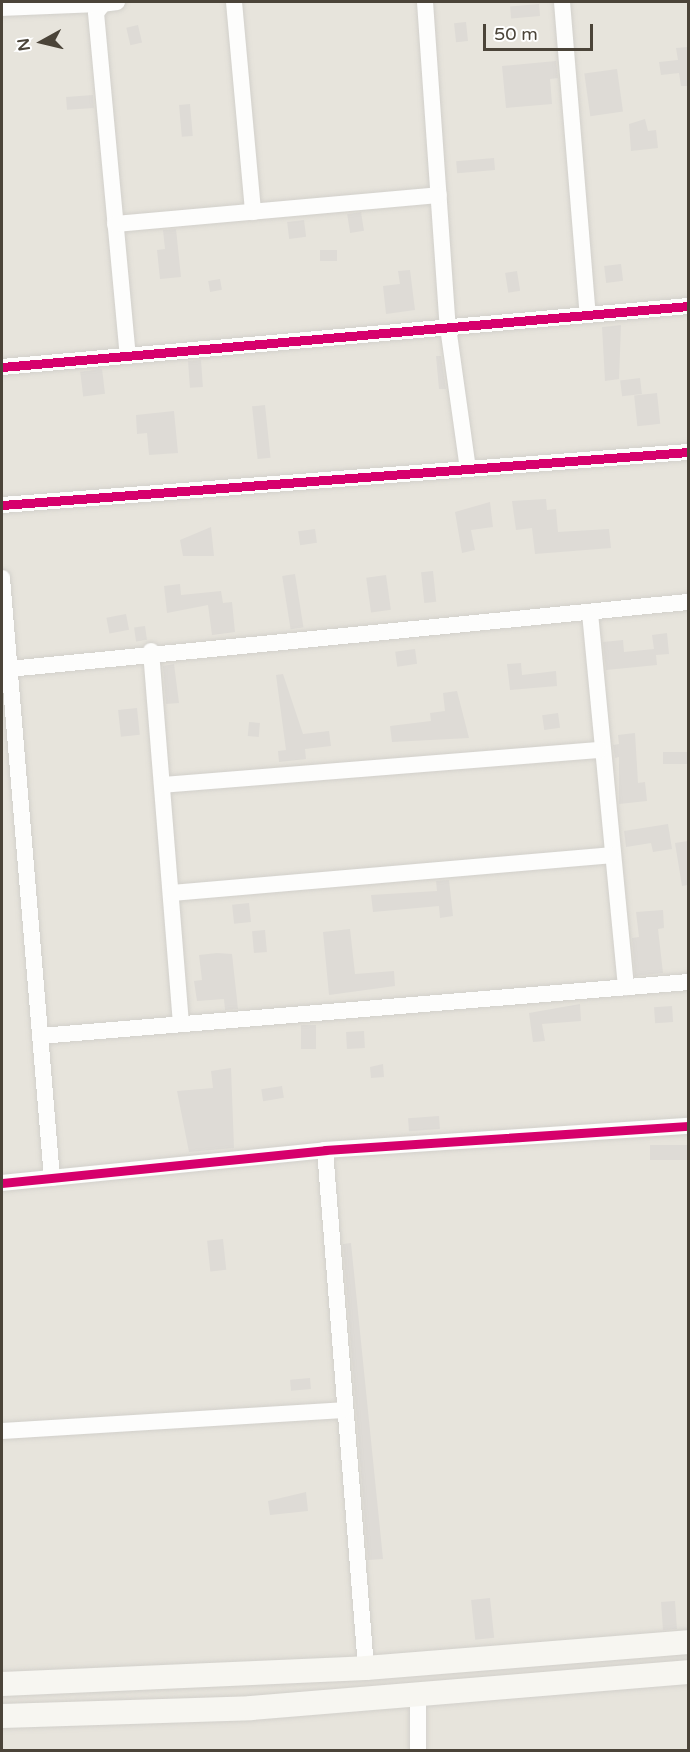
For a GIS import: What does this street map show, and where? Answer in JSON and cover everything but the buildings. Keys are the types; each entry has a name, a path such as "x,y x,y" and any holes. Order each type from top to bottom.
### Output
{"main road":[{"path":"2,1684 366,1668 688,1642"},
{"path":"2,1716 251,1708 688,1671"}],"street":[{"path":"2,8 60,2 110,3"},
{"path":"234,2 253,212"},
{"path":"424,2 448,327 468,469"},
{"path":"562,2 588,315"},
{"path":"110,3 96,13 128,356"},
{"path":"115,224 439,195"},
{"path":"2,367 688,306"},
{"path":"2,505 688,453"},
{"path":"2,578 52,1178"},
{"path":"9,669 151,651 590,613 688,602"},
{"path":"590,613 600,750 626,987"},
{"path":"151,651 181,1024"},
{"path":"162,785 600,750"},
{"path":"171,893 611,855"},
{"path":"40,1036 688,982"},
{"path":"2,1183 325,1150 688,1126"},
{"path":"325,1150 343,1410 366,1668"},
{"path":"2,1431 343,1410"},
{"path":"418,1694 418,1750"}],"shaded area":[{"path":"2,2 688,2 688,1750 2,1750"}],"cycle path":[{"path":"2,367 688,306"},
{"path":"2,505 688,452"},
{"path":"2,1183 325,1150 688,1126"}]}
